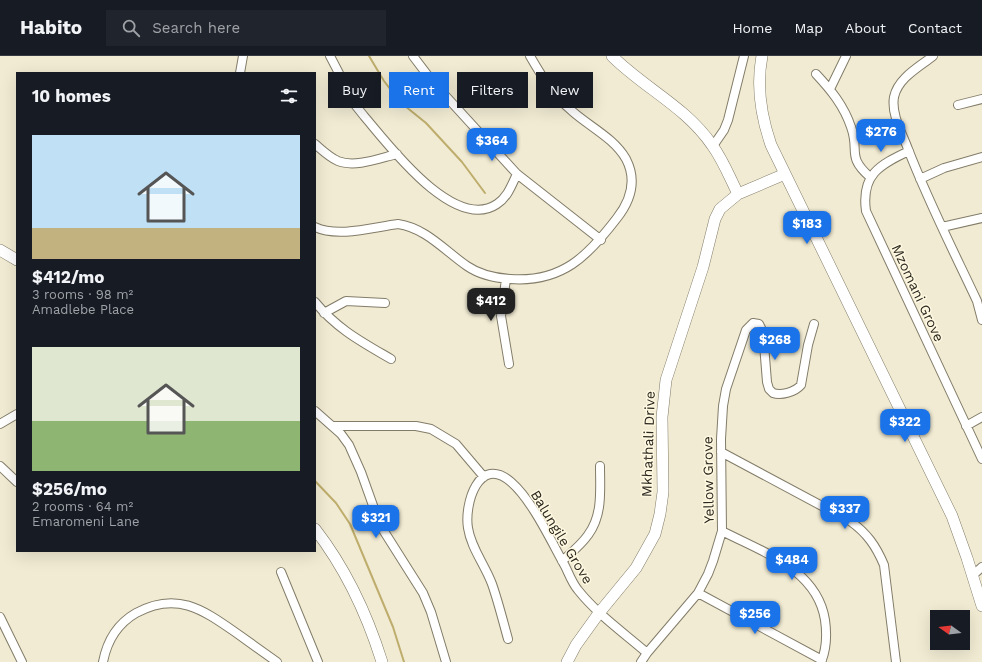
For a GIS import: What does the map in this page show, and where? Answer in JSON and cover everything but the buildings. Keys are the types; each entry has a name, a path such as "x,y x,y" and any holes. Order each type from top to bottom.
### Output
{"street":[{"path":"240,72 243,56"},
{"path":"330,56 356,106 419,178 448,200 469,209 488,209 497,204 508,192 517,174"},
{"path":"413,56 432,81 517,174 601,240"},
{"path":"316,228 323,231 335,232 398,224 408,225 429,236 469,267 485,275 506,279 530,280 545,277 558,272 583,257 601,240 619,216 630,197 632,187 630,169 620,150 611,141 562,102 550,88 530,56"},
{"path":"612,56 692,121 713,146 738,194"},
{"path":"713,146 724,130 728,120 744,56"},
{"path":"762,56 759,85 760,104 763,123 771,145 952,516 982,606"},
{"path":"830,89 846,56"},
{"path":"933,56 901,82 894,96 893,103 896,116 920,180 979,300 982,320"},
{"path":"816,74 841,104 851,125 854,152 858,164 870,177"},
{"path":"958,105 982,99"},
{"path":"316,145 338,161 348,163 397,154"},
{"name":"Mzomani Grove","path":"909,151 888,160 877,168 870,177 866,186 864,200 866,211 982,459"},
{"path":"920,180 944,168 982,158"},
{"name":"Mkhathali Drive","path":"566,662 576,645 599,613 636,568 654,534 660,514 662,492 662,416 666,380 703,267 715,219 720,209 738,194 785,174"},
{"path":"942,227 982,218"},
{"path":"0,250 16,259"},
{"path":"506,279 501,316 509,364"},
{"path":"324,313 346,301 385,303"},
{"path":"316,303 324,313 350,335 391,359"},
{"name":"Yellow Grove","path":"641,662 698,593 708,574 722,531 721,421 726,389 743,336 749,326 756,323 761,327 764,332 767,382 769,389 773,393 781,394 797,389 801,385 808,345 814,324"},
{"path":"316,412 333,426 345,439 355,458 384,534 423,593 431,612 446,662"},
{"path":"0,424 16,415"},
{"path":"966,426 982,417"},
{"path":"333,426 416,426 431,428 456,444 484,477 478,482 473,490 468,513 468,527 471,539 492,584 508,639"},
{"path":"721,452 850,521 871,539 879,552 884,565 896,662"},
{"path":"0,466 16,481"},
{"path":"562,561 588,536 594,526 600,502 600,466"},
{"name":"Balungile Grove","path":"484,477 496,475 510,482 527,502 577,588 599,613"},
{"path":"316,530 341,567 359,601 382,662"},
{"path":"698,593 821,661 826,644 825,622 819,598 810,586 788,566 722,531"},
{"path":"973,576 982,567"},
{"path":"281,572 318,662"},
{"path":"103,662 105,650 111,638 129,617 151,606 174,603 200,609 278,662"},
{"path":"599,613 647,653"},
{"path":"0,617 22,662"}],"waterway":[{"path":"369,56 384,81 400,102 426,123 462,162 485,193"},
{"path":"316,482 336,503 350,524 393,627 404,662"}]}
